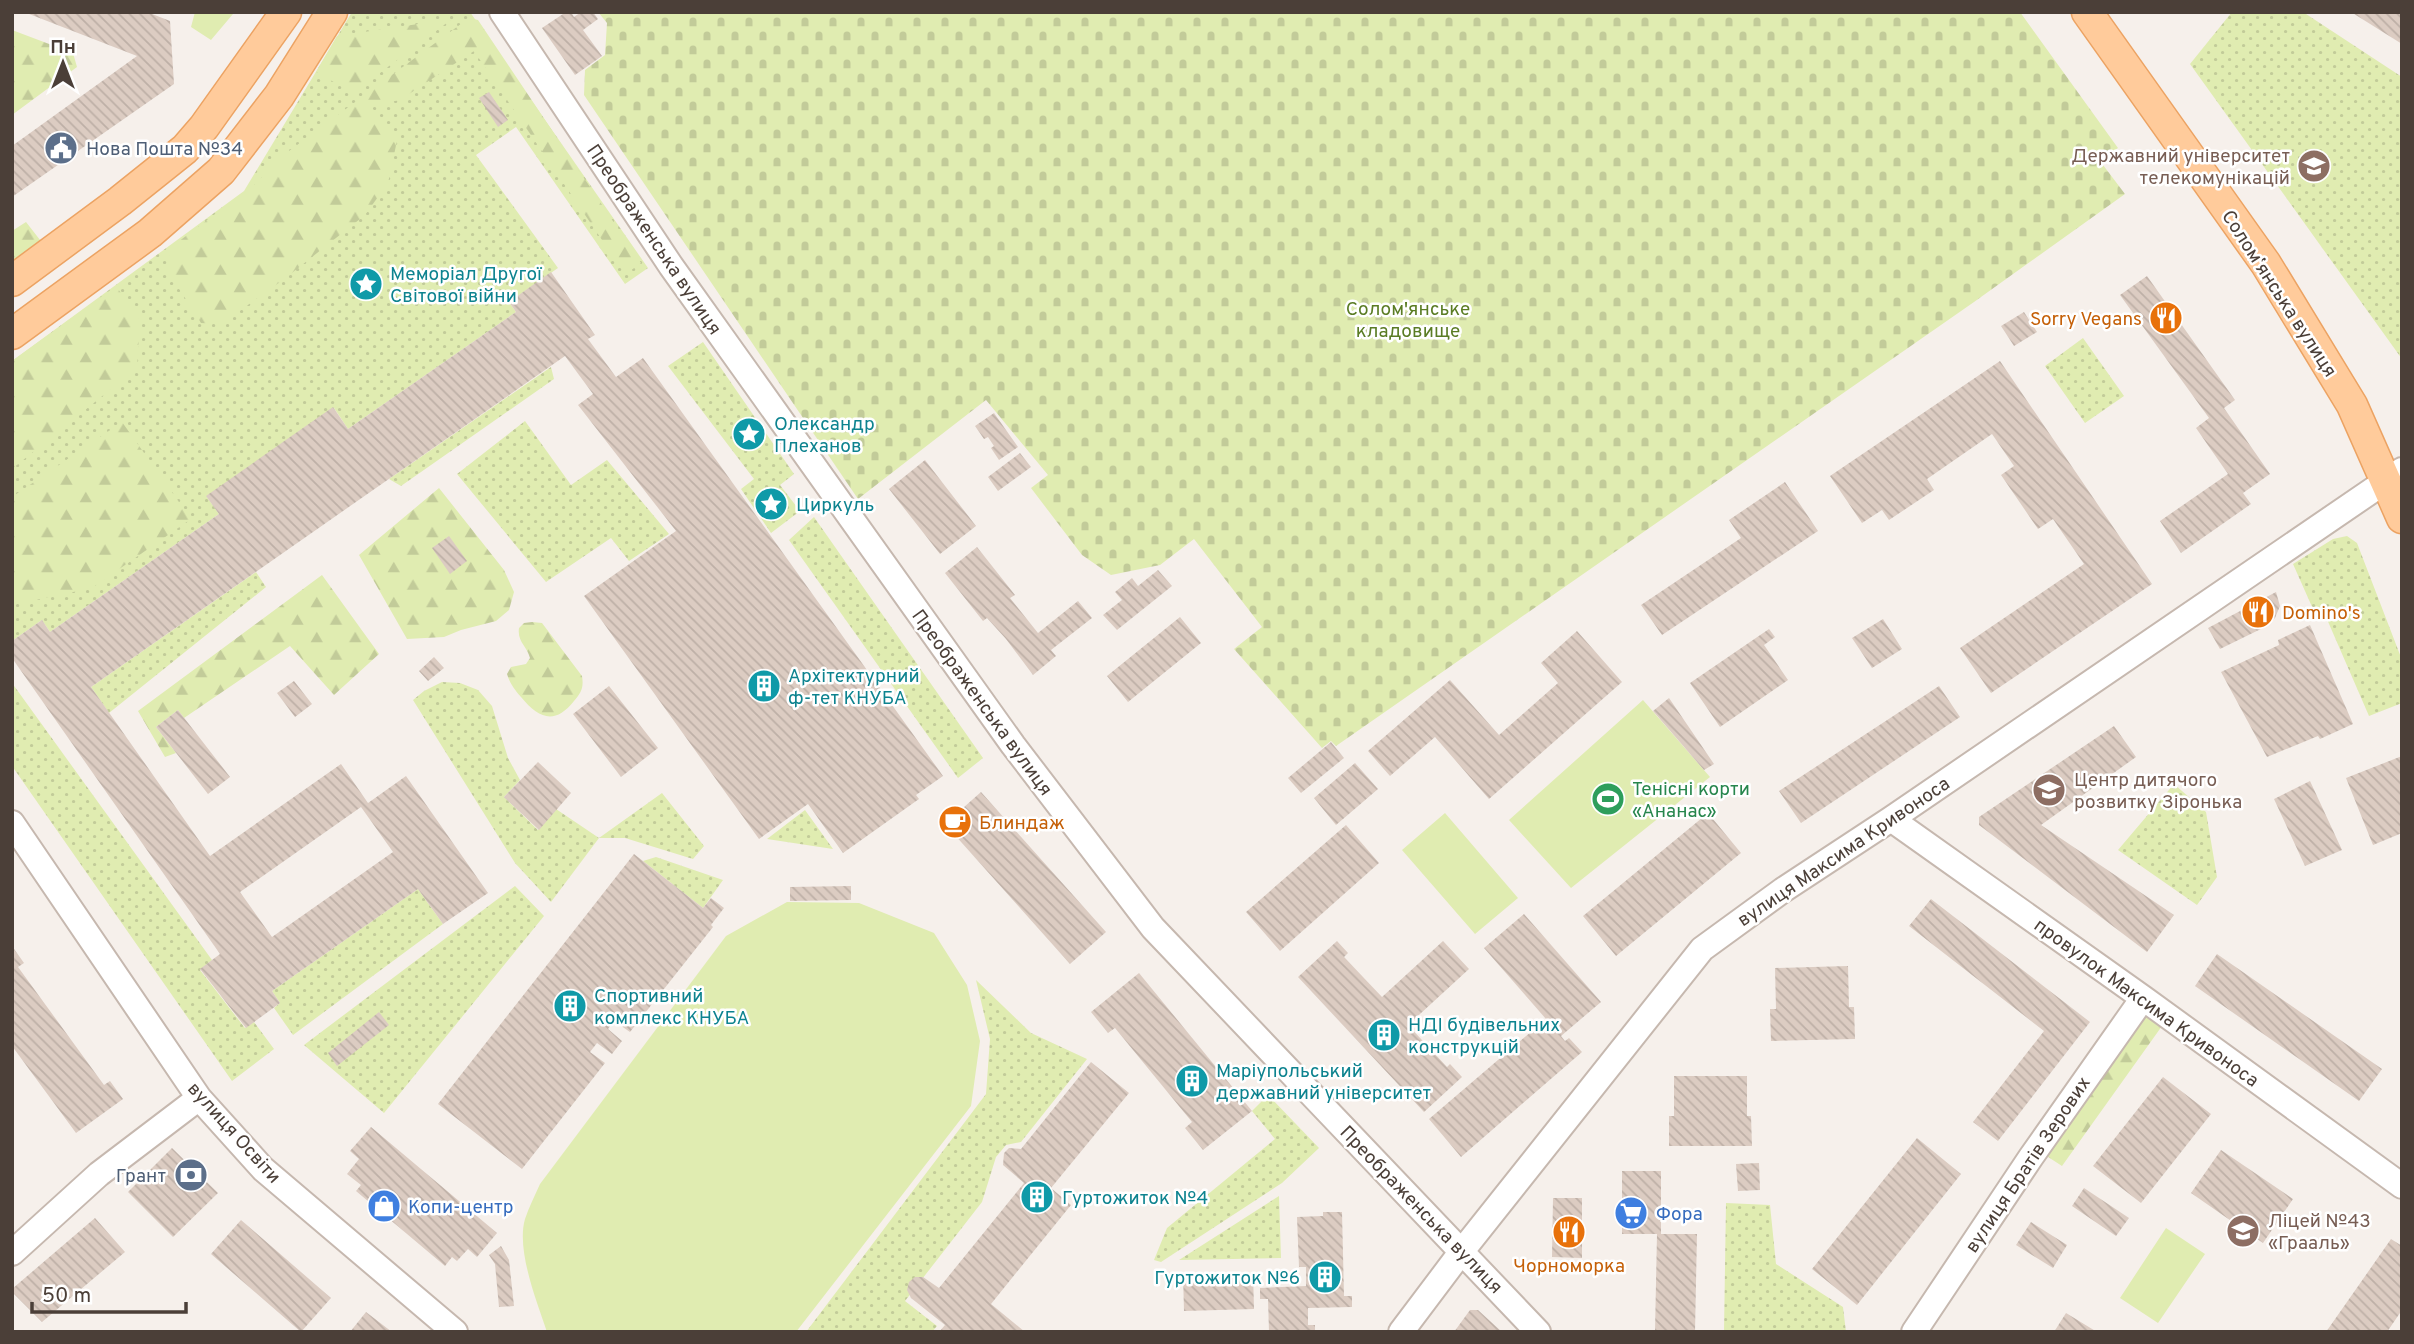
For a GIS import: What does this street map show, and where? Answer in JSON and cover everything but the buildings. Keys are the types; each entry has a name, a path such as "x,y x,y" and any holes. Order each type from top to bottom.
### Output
{"main road":[{"path":"12,281 120,201 184,149 204,127 286,12"},
{"path":"12,334 150,233 221,171 279,96 332,12"},
{"name":"Соломʼянська вулиця","path":"2087,12 2266,264 2394,475 2402,518"}],"street":[{"name":"Преображенська вулиця","path":"502,12 671,266 1013,745 1153,928 1538,1332"},
{"name":"вулиця Максима Кривоноса","path":"1401,1332 1702,949 1783,890 1891,820 2394,475"},
{"name":"провулок Максима Кривоноса","path":"1891,820 2402,1186"},
{"name":"вулиця Освіти","path":"12,823 199,1098 263,1168 455,1332"},
{"name":"вулиця Братів Зерових","path":"1914,1332 2031,1157 2143,998"},
{"path":"12,1253 99,1174 199,1098"}],"green space":[{"path":"195,12 233,14 211,40 191,27"},
{"path":"352,12 470,12 648,268 625,284 516,127 476,155 558,268 509,302 516,312 348,429 334,408 207,497 219,514 50,632 42,620 12,641 12,361 244,191"},
{"name":"Солом'янське кладовище","path":"598,12 2020,12 2118,148 2100,161 2125,194 1336,746 1331,741 1322,748 1234,649 1262,627 1194,539 1160,565 1111,575 1082,555 1031,488 1048,475 986,400 858,499 584,95 585,70 605,55 607,23"},
{"name":"Державний університет телекомунікацій","path":"2232,12 2303,12 2402,77 2402,359 2190,64"},
{"path":"469,18 478,20 641,263 630,271 621,268 474,51 400,100 370,106 398,136 388,183 365,215 283,280 221,324 201,323 169,273 170,248 259,181 270,165"},
{"path":"452,19 353,93 316,72 337,36"},
{"path":"12,30 73,53 77,67 12,115"},
{"path":"26,222 44,245 12,268 12,231"},
{"path":"116,286 140,320 137,368 12,469 12,361"},
{"path":"2083,338 2124,396 2085,423 2045,366"},
{"path":"703,342 794,474 780,485 800,511 771,533 741,489 754,479 668,366"},
{"path":"551,367 554,379 401,486 389,479"},
{"path":"525,421 571,485 607,460 669,534 629,561 611,538 546,582 457,474"},
{"path":"122,422 191,519 92,588 12,605 12,497"},
{"path":"439,488 504,570 514,592 509,610 496,621 444,637 407,639 359,555"},
{"path":"814,517 983,758 958,778 789,540"},
{"path":"2347,536 2357,543 2402,660 2402,703 2369,716 2326,617 2313,609 2293,564 2333,539"},
{"path":"256,572 266,587 109,713 91,687"},
{"path":"322,575 379,654 334,695 290,646 184,718 178,710 156,727 176,753 165,757 138,711"},
{"path":"524,623 542,623 582,676 582,687 578,695 567,709 554,716 534,710 513,687 507,674 511,667 526,664 530,658 519,637 519,628"},
{"path":"442,682 460,683 478,690 492,706 508,758 520,780 504,797 538,830 556,809 599,838 551,902 515,863 413,700"},
{"path":"12,683 212,960 200,970 245,1028 254,1022 274,1049 232,1081 12,766"},
{"name":"Тенісні корти «Ананас»","path":"1643,700 1710,777 1571,888 1509,820"},
{"path":"2174,784 2206,812 2217,877 2197,905 2118,850"},
{"path":"662,793 704,846 693,859 625,838 599,838"},
{"path":"805,810 833,849 767,839"},
{"path":"1445,813 1518,898 1475,934 1402,850"},
{"path":"656,857 723,880 703,908 643,861"},
{"path":"515,886 544,916 384,1113 304,1045"},
{"path":"418,889 443,924 293,1035 274,1008 280,1003 272,991"},
{"path":"787,902 859,903 934,933 967,985 980,1041 971,1106 796,1332 547,1332 533,1291 523,1246 525,1219 540,1184 726,936"},
{"path":"976,980 1031,1033 1087,1059 1021,1142 1006,1145 996,1157 982,1202 905,1301 937,1326 932,1332 806,1332 986,1094 990,1039"},
{"path":"2142,1012 2162,1026 2062,1166 2042,1153"},
{"path":"1268,1095 1319,1148 1282,1183 1161,1262 1154,1260 1167,1228 1275,1139 1252,1111"},
{"path":"1279,1196 1281,1258 1179,1260"},
{"path":"1726,1203 1770,1205 1776,1264 1843,1307 1846,1332 1724,1332"},
{"path":"2166,1228 2205,1254 2158,1323 2120,1298"}],"place":[{"name":"Нова Пошта №34","path":"61,148"},
{"name":"Державний університет телекомунікацій","path":"2314,166"},
{"name":"Меморіал Другої Світової війни","path":"366,284"},
{"name":"Sorry Vegans","path":"2166,318"},
{"name":"Олександр Плеханов","path":"749,434"},
{"name":"Циркуль","path":"771,504"},
{"name":"Domino's","path":"2258,612"},
{"name":"Архітектурний ф-тет КНУБА","path":"764,686"},
{"name":"Центр дитячого розвитку Зіронька","path":"2049,790"},
{"name":"Тенісні корти «Ананас»","path":"1608,799"},
{"name":"Блиндаж","path":"955,822"},
{"name":"Спортивний комплекс КНУБА","path":"570,1006"},
{"name":"НДІ будівельних конструкцій","path":"1384,1035"},
{"name":"Маріупольський державний університет","path":"1192,1081"},
{"name":"Грант","path":"191,1175"},
{"name":"Гуртожиток №4","path":"1037,1197"},
{"name":"Копи-центр","path":"384,1206"},
{"name":"Фора","path":"1631,1213"},
{"name":"Ліцей №43 «Грааль»","path":"2243,1231"},
{"name":"Чорноморка","path":"1569,1232"},
{"name":"Гуртожиток №6","path":"1325,1277"}]}
